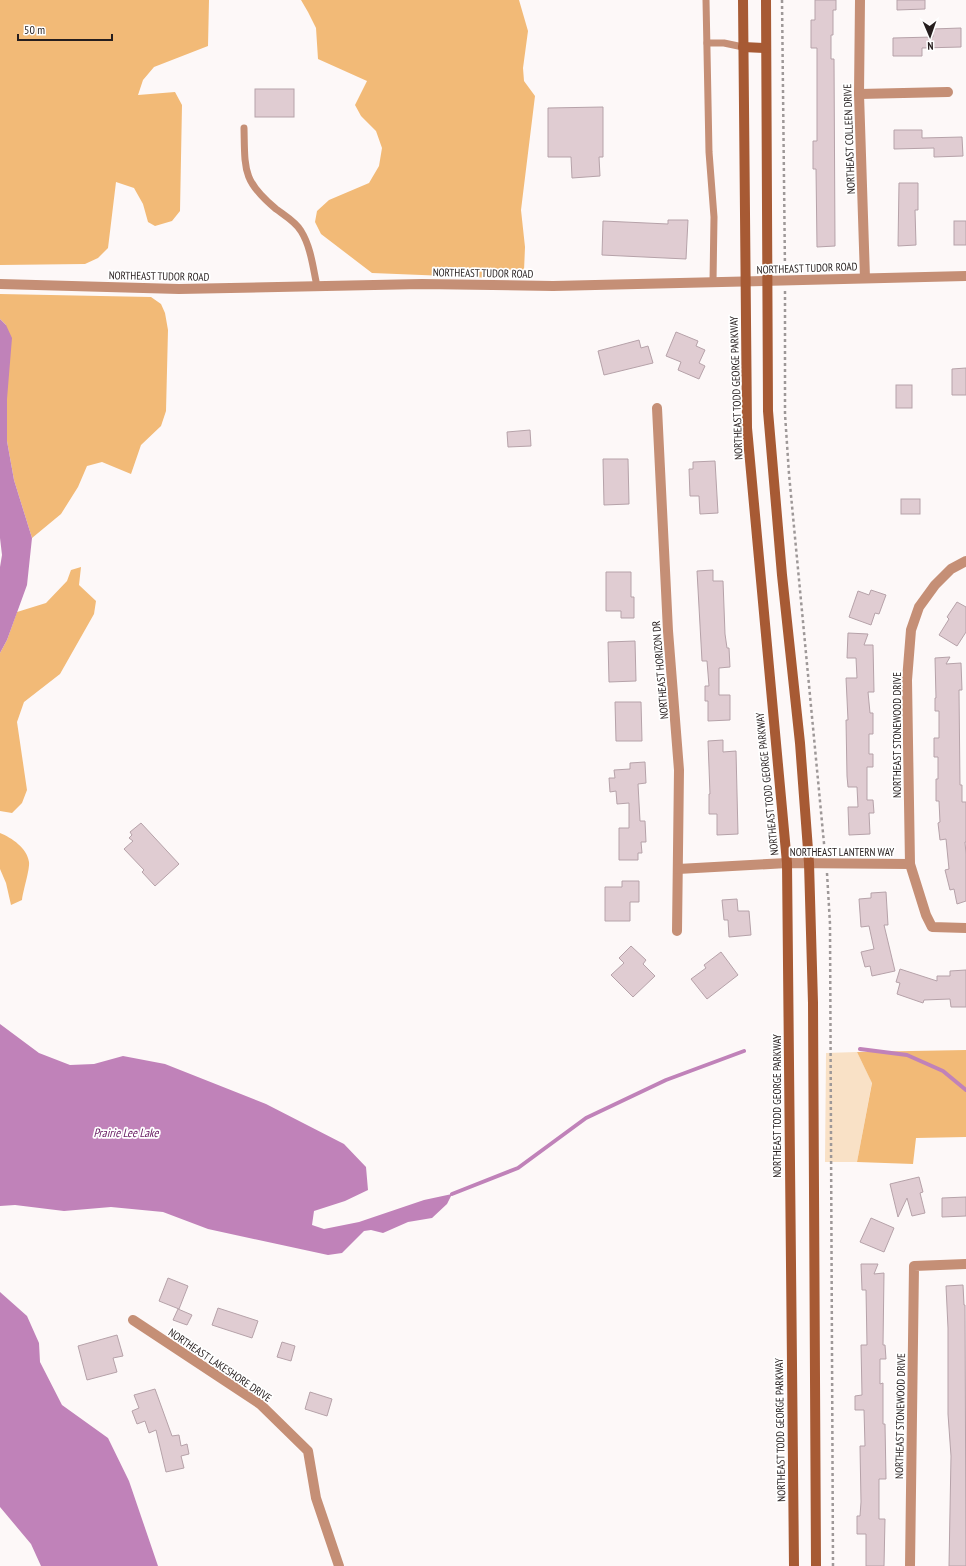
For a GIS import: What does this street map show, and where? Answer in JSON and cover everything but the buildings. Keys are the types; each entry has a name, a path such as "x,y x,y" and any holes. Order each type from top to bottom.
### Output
{"main road":[{"name":"NORTHEAST TODD GEORGE PARKWAY","path":"742,0 747,428 787,863 794,1566"},
{"path":"766,0 768,411 810,863 813,1003 816,1566"},
{"path":"742,47 766,48"}],"street":[{"name":"NORTHEAST COLLEEN DRIVE","path":"860,0 859,94 865,278"},
{"path":"859,94 948,92"},
{"name":"NORTHEAST TUDOR ROAD","path":"0,284 179,289 422,284 553,286 966,276"},
{"name":"NORTHEAST HORIZON DR","path":"657,408 668,631 679,770 678,931"},
{"name":"NORTHEAST STONEWOOD DRIVE","path":"966,561 951,569 935,585 919,607 911,630 907,680 910,864 926,915 932,927 966,928"},
{"name":"NORTHEAST LANTERN WAY","path":"678,869 787,863 910,864"},
{"name":"NORTHEAST STONEWOOD DRIVE","path":"910,1566 914,1266 966,1264"},
{"name":"NORTHEAST LAKESHORE DRIVE","path":"133,1320 260,1404 308,1451 316,1498 340,1566"}],"lane":[{"path":"706,0 709,152 714,217 713,282"},
{"path":"707,42 724,43 742,47"},
{"path":"244,128 245,167 249,180 255,189 270,204 300,229 307,241 317,286"}],"shaded area":[{"path":"0,0 209,0 208,46 154,67 143,80 138,95 175,92 182,105 180,211 172,221 155,226 148,222 143,204 134,188 116,182 108,248 98,258 85,264 0,265"},
{"path":"301,0 519,0 528,31 523,68 524,81 535,96 521,210 525,247 524,271 508,270 496,278 372,273 321,234 315,222 317,211 329,200 369,183 379,166 382,148 376,131 361,116 355,105 367,81 318,59 316,28"},
{"path":"0,294 151,297 161,304 165,313 168,330 166,411 161,426 141,445 131,474 102,462 87,466 78,487 61,514 32,538 14,480 7,441 6,325 0,319"},
{"path":"81,567 79,585 96,601 94,614 60,674 24,702 17,722 27,790 22,803 12,813 0,811 0,653 7,640 17,612 46,603 67,581 71,570"},
{"path":"0,833 22,848 28,857 29,862 22,900 11,905 6,883 0,869"},
{"path":"966,1050 966,1137 916,1138 913,1164 857,1162 872,1083 857,1052"},
{"path":"857,1052 872,1082 857,1162 825,1162 826,1053"}],"water":[{"path":"0,319 6,325 12,338 7,399 7,441 14,480 32,538 27,585 7,640 0,653 0,567 2,555 0,538"},
{"name":"Prairie Lee Lake","path":"0,1024 39,1053 70,1065 94,1064 123,1056 165,1064 266,1104 344,1144 366,1167 368,1190 345,1201 314,1211 312,1225 324,1229 359,1222 424,1200 452,1194 447,1204 432,1218 408,1222 383,1233 371,1230 364,1231 342,1253 328,1255 208,1229 163,1212 111,1207 64,1211 15,1205 0,1206"},
{"path":"0,1292 27,1316 39,1343 40,1362 62,1405 108,1438 129,1481 158,1566 41,1566 31,1544 0,1507"}],"waterway":[{"path":"860,1049 907,1055 943,1071 966,1090"},
{"path":"452,1194 518,1168 586,1118 666,1080 744,1051"}]}
